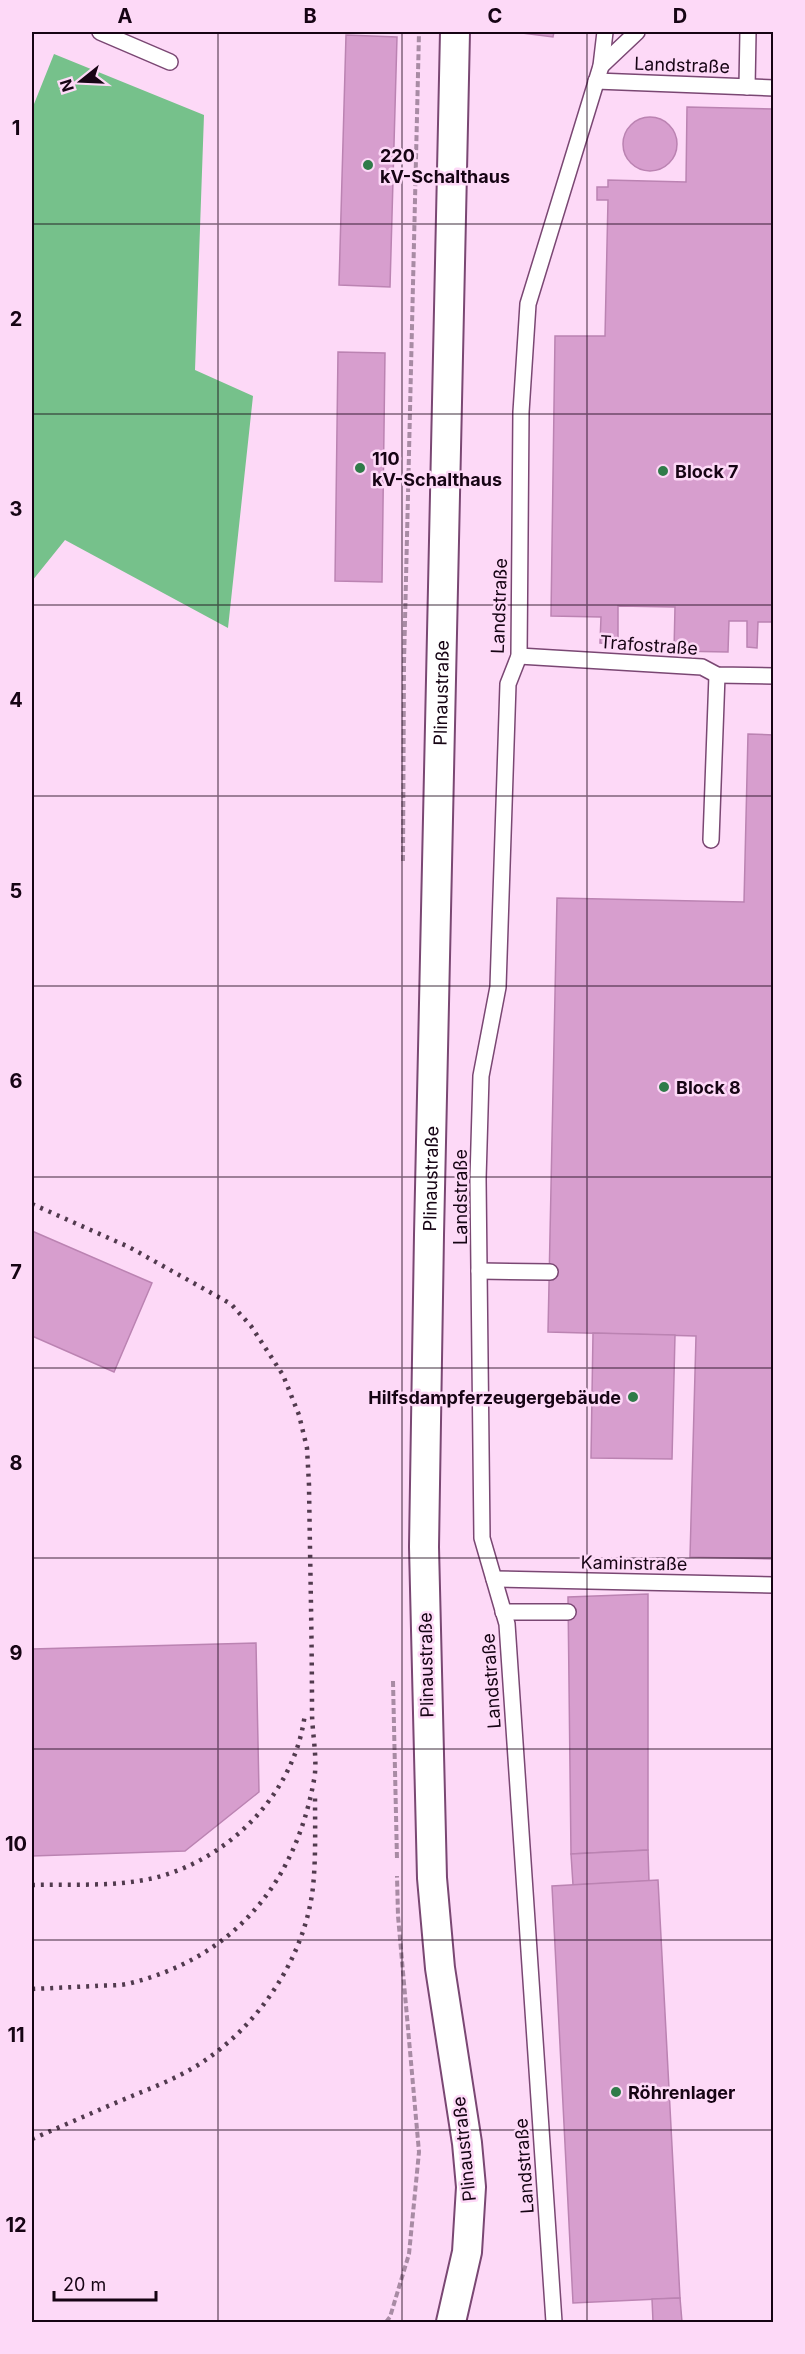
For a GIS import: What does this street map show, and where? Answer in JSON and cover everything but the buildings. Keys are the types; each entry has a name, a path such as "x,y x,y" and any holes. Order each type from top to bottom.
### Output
{"street":[{"name":"Plinaustraße","path":"451,2322 467,2252 471,2187 467,2143 440,1968 432,1878 424,1547 455,32"}],"lane":[{"path":"598,73 604,32"},
{"path":"598,73 637,32"},
{"name":"Landstraße","path":"554,2322 507,1624 482,1538 478,1179 481,1076 498,987 508,684 519,656 521,412 528,304 598,73 747,87 748,32"},
{"path":"108,33 170,62"},
{"path":"747,87 774,88"},
{"name":"Trafostraße","path":"519,656 702,667 717,675 774,676"},
{"path":"711,840 717,675"},
{"path":"479,1271 550,1272"},
{"name":"Kaminstraße","path":"494,1579 774,1585"},
{"path":"503,1612 568,1612"}],"green space":[{"path":"54,54 204,115 195,370 253,396 228,628 65,540 32,581 32,109"}],"railway":[{"path":"32,1204 129,1247 231,1304 251,1326 283,1375 299,1415 307,1448 315,1764 314,1780 305,1818 292,1853 274,1884 253,1912 227,1936 198,1956 164,1972 127,1984 32,1989"},
{"path":"32,1885 109,1884 139,1881 182,1869 209,1855 255,1818 274,1794 299,1742 305,1713"},
{"path":"32,2139 190,2070 220,2049 259,2011 289,1965 308,1913 314,1876 315,1796"}],"place":[{"name":"220 kV-Schalthaus","path":"368,165"},
{"name":"110 kV-Schalthaus","path":"360,468"},
{"name":"Block 7","path":"663,471"},
{"name":"Block 8","path":"664,1087"},
{"name":"Hilfsdampferzeugergebäude","path":"633,1397"},
{"name":"Röhrenlager","path":"616,2092"}]}
